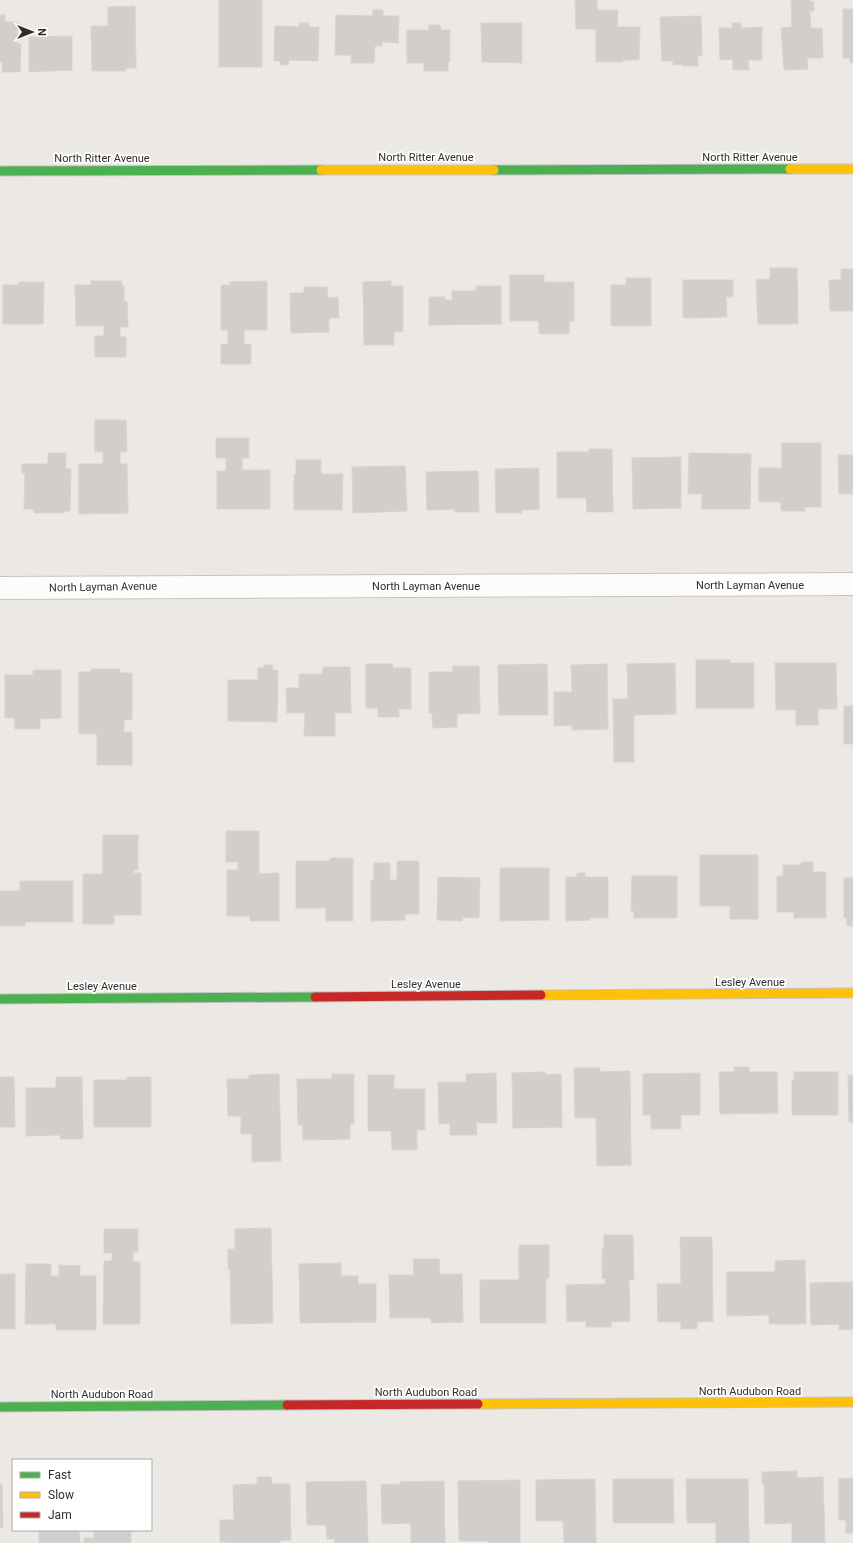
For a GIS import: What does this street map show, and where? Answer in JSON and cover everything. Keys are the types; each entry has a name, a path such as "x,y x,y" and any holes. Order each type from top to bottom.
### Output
{"street":[{"name":"North Ritter Avenue","path":"0,171 853,169"},
{"name":"North Layman Avenue","path":"0,588 853,584"},
{"name":"Lesley Avenue","path":"0,999 853,993"},
{"name":"North Audubon Road","path":"0,1406 853,1402"}],"building":[{"path":"219,0 262,0 262,67 219,67"},
{"path":"575,0 597,0 597,10 618,10 617,27 640,27 639,60 623,60 623,62 596,62 596,29 576,29"},
{"path":"791,0 811,0 811,2 814,2 814,11 810,11 811,28 822,28 823,58 807,58 808,69 784,70 781,28 792,27"},
{"path":"135,6 136,68 126,68 126,71 92,71 91,26 108,26 108,7"},
{"path":"843,9 853,9 853,63 850,63 850,58 843,58"},
{"path":"373,10 383,10 383,16 399,16 398,43 382,42 382,46 375,46 374,63 351,63 351,55 335,55 336,15 373,16"},
{"path":"0,15 5,15 5,22 18,22 17,44 21,44 20,72 2,72 3,62 0,62"},
{"path":"701,16 702,56 698,56 698,66 683,66 683,64 673,65 673,61 662,61 660,17"},
{"path":"299,23 309,23 309,27 319,27 318,61 289,60 288,65 280,65 281,61 274,61 275,26 299,27"},
{"path":"481,23 522,23 522,63 482,62"},
{"path":"732,23 741,23 741,28 762,27 762,60 748,60 749,70 733,70 733,59 720,60 719,28 732,28"},
{"path":"429,25 440,25 441,30 450,30 450,62 448,62 448,71 424,71 424,63 407,63 407,30 429,30"},
{"path":"72,36 72,70 29,72 29,37"},
{"path":"770,268 797,268 798,324 758,324 756,280 770,279"},
{"path":"841,269 853,269 853,311 830,311 829,280 841,280"},
{"path":"510,275 544,275 544,282 574,282 574,321 569,321 569,334 539,334 539,321 510,321"},
{"path":"626,278 651,278 651,326 611,326 611,285 626,285"},
{"path":"683,280 733,280 733,297 726,297 727,317 683,318"},
{"path":"91,281 122,281 122,286 124,286 124,301 127,301 128,327 120,327 120,337 126,337 126,357 95,357 95,336 104,336 104,326 76,326 75,285 91,285"},
{"path":"267,281 267,330 244,330 244,344 251,344 251,364 221,364 221,344 228,344 228,330 221,330 221,285 230,285 230,282"},
{"path":"391,281 391,286 403,286 403,331 394,332 394,345 364,345 363,282"},
{"path":"19,282 44,282 43,324 3,324 3,285 19,285"},
{"path":"476,286 501,286 501,324 429,325 429,297 445,297 445,300 452,300 452,291 476,291"},
{"path":"304,287 327,287 328,298 338,297 339,318 329,318 329,332 291,333 290,293 304,293"},
{"path":"95,420 126,420 127,452 120,452 120,464 127,464 128,513 79,514 79,464 103,464 103,452 95,452"},
{"path":"216,438 249,438 249,458 242,458 242,470 270,470 270,509 217,509 217,471 226,471 226,458 216,458"},
{"path":"782,443 821,443 821,507 805,507 805,511 781,511 781,502 759,502 759,468 782,468"},
{"path":"589,449 612,449 613,512 587,512 586,498 557,498 557,452 589,452"},
{"path":"48,453 66,453 66,469 71,469 70,511 63,511 63,513 34,513 34,509 24,509 25,473 22,473 22,464 48,464"},
{"path":"689,453 751,454 750,509 702,509 702,494 688,494"},
{"path":"838,455 853,455 853,494 839,494"},
{"path":"681,457 681,508 633,509 632,458"},
{"path":"296,460 321,460 321,474 343,474 342,510 294,510 294,475 296,475"},
{"path":"405,466 407,511 353,513 352,467"},
{"path":"539,468 539,509 522,510 522,513 496,513 495,469"},
{"path":"478,471 479,512 455,512 455,509 427,510 426,472"},
{"path":"696,660 730,660 730,663 754,663 754,708 696,708"},
{"path":"675,663 676,714 634,715 634,762 614,762 613,699 628,699 627,664"},
{"path":"775,663 836,663 837,709 818,709 818,725 796,725 796,710 776,710"},
{"path":"366,664 393,664 393,668 411,668 411,709 399,709 399,717 378,717 378,708 366,708"},
{"path":"547,664 548,715 499,715 498,665"},
{"path":"607,664 608,729 572,730 572,725 554,726 554,692 572,692 571,665"},
{"path":"264,665 273,665 272,670 278,670 277,722 228,721 228,680 258,680 258,668 264,668"},
{"path":"453,666 479,666 480,713 457,714 457,727 433,728 432,713 429,713 429,672 453,672"},
{"path":"323,667 350,667 351,713 335,713 335,736 304,736 305,713 287,713 286,688 299,688 299,674 322,674"},
{"path":"91,669 120,669 120,673 132,673 132,720 124,720 124,732 132,732 132,765 97,765 97,734 79,734 79,672 91,672"},
{"path":"33,670 61,670 61,718 40,719 40,729 15,729 15,718 5,718 5,675 33,675"},
{"path":"844,706 853,706 853,744 844,744"},
{"path":"226,831 259,831 259,874 279,873 279,921 250,921 250,916 227,916 227,870 238,870 238,862 226,862"},
{"path":"103,835 138,835 138,870 133,870 133,873 141,873 141,915 114,915 114,924 83,924 83,874 103,874"},
{"path":"700,855 758,855 758,919 730,919 730,906 700,906"},
{"path":"330,858 353,858 353,921 326,921 326,908 296,908 296,861 330,861"},
{"path":"397,861 419,861 419,914 405,914 405,920 371,921 371,880 374,880 374,863 390,863 390,880 397,880"},
{"path":"801,862 813,862 813,872 826,872 826,918 794,918 794,912 777,912 777,876 783,876 783,865 801,865"},
{"path":"500,868 549,868 549,920 500,921"},
{"path":"577,873 585,873 585,877 608,877 608,918 590,918 590,920 566,921 566,877 577,877"},
{"path":"632,876 677,876 677,918 634,918 634,911 631,911"},
{"path":"438,877 480,878 479,918 463,917 462,921 437,920"},
{"path":"844,878 853,878 853,926 847,926 847,918 844,918"},
{"path":"20,881 73,881 73,922 25,922 25,926 0,926 0,891 20,891"},
{"path":"734,1067 749,1067 749,1072 777,1072 778,1113 720,1114 719,1072 734,1072"},
{"path":"574,1068 600,1068 600,1072 630,1071 631,1165 597,1166 596,1118 575,1118"},
{"path":"545,1072 545,1075 561,1074 562,1127 513,1128 512,1073"},
{"path":"794,1072 838,1072 838,1115 792,1115 792,1080 794,1080"},
{"path":"496,1073 497,1123 476,1123 477,1135 450,1135 450,1123 439,1124 438,1082 466,1082 466,1074"},
{"path":"700,1073 700,1115 681,1115 681,1129 651,1129 651,1115 643,1115 643,1074"},
{"path":"279,1074 281,1161 252,1162 252,1134 241,1134 241,1116 228,1116 227,1079 249,1079 249,1075"},
{"path":"332,1074 354,1074 354,1124 350,1124 350,1139 303,1140 303,1125 298,1125 297,1079 332,1079"},
{"path":"368,1075 394,1075 394,1089 425,1089 425,1130 417,1130 417,1150 392,1150 391,1131 368,1131"},
{"path":"853,1075 853,1122 849,1122 848,1076"},
{"path":"0,1077 14,1077 15,1127 0,1127"},
{"path":"56,1077 82,1077 83,1139 60,1139 60,1135 26,1136 26,1088 56,1088"},
{"path":"127,1077 151,1077 151,1127 94,1127 94,1080 127,1080"},
{"path":"271,1228 273,1323 231,1324 228,1249 235,1249 235,1229"},
{"path":"104,1229 138,1229 138,1252 133,1252 133,1262 140,1262 140,1324 103,1324 104,1261 112,1261 112,1253 104,1253"},
{"path":"604,1235 633,1235 634,1280 629,1280 630,1321 611,1322 611,1327 586,1327 586,1321 567,1322 566,1285 605,1284 605,1278 602,1279 602,1249 604,1249"},
{"path":"680,1237 712,1237 713,1321 697,1322 697,1329 681,1329 681,1322 658,1322 657,1284 681,1284"},
{"path":"519,1245 549,1245 549,1278 546,1278 546,1323 480,1323 480,1280 519,1280"},
{"path":"413,1259 439,1259 440,1274 462,1274 463,1322 431,1323 431,1318 390,1318 389,1275 414,1275"},
{"path":"805,1260 806,1324 769,1324 769,1315 727,1316 727,1272 775,1272 775,1261"},
{"path":"341,1263 341,1276 358,1276 358,1284 376,1284 376,1322 300,1323 299,1264"},
{"path":"26,1264 51,1264 51,1276 59,1276 59,1265 80,1266 80,1276 96,1276 96,1330 56,1330 56,1324 25,1324"},
{"path":"0,1274 15,1274 15,1329 0,1329"},
{"path":"853,1282 853,1329 839,1330 839,1324 811,1325 810,1283"},
{"path":"797,1471 797,1478 823,1477 825,1543 792,1543 792,1523 765,1524 764,1484 762,1484 762,1472"},
{"path":"257,1477 271,1477 272,1484 290,1484 291,1540 280,1541 280,1543 220,1542 220,1520 234,1520 233,1485 257,1484"},
{"path":"853,1478 853,1533 846,1533 846,1520 839,1520 839,1479"},
{"path":"595,1479 596,1543 564,1543 563,1521 536,1521 536,1480"},
{"path":"613,1479 673,1479 674,1523 613,1523"},
{"path":"686,1479 748,1479 749,1543 716,1543 716,1523 687,1523"},
{"path":"520,1480 520,1543 459,1541 458,1481"},
{"path":"366,1481 368,1543 335,1543 335,1539 327,1539 326,1525 307,1525 306,1482"},
{"path":"444,1481 445,1543 411,1543 411,1523 382,1524 381,1485 400,1484 400,1482"},
{"path":"0,1484 2,1484 3,1528 0,1528"},
{"path":"39,1531 79,1531 80,1543 39,1543"},
{"path":"94,1531 131,1531 131,1543 84,1543 84,1538 94,1538"}],"traffic: fast":[{"path":"494,170 790,169"},
{"path":"0,171 321,170"},
{"path":"0,999 315,997"},
{"path":"0,1407 287,1405"}],"traffic: slow":[{"path":"790,169 853,169"},
{"path":"321,170 494,170"},
{"path":"541,995 853,993"},
{"path":"478,1404 853,1402"}],"traffic: jam":[{"path":"315,997 541,995"},
{"path":"287,1405 478,1404"}]}
